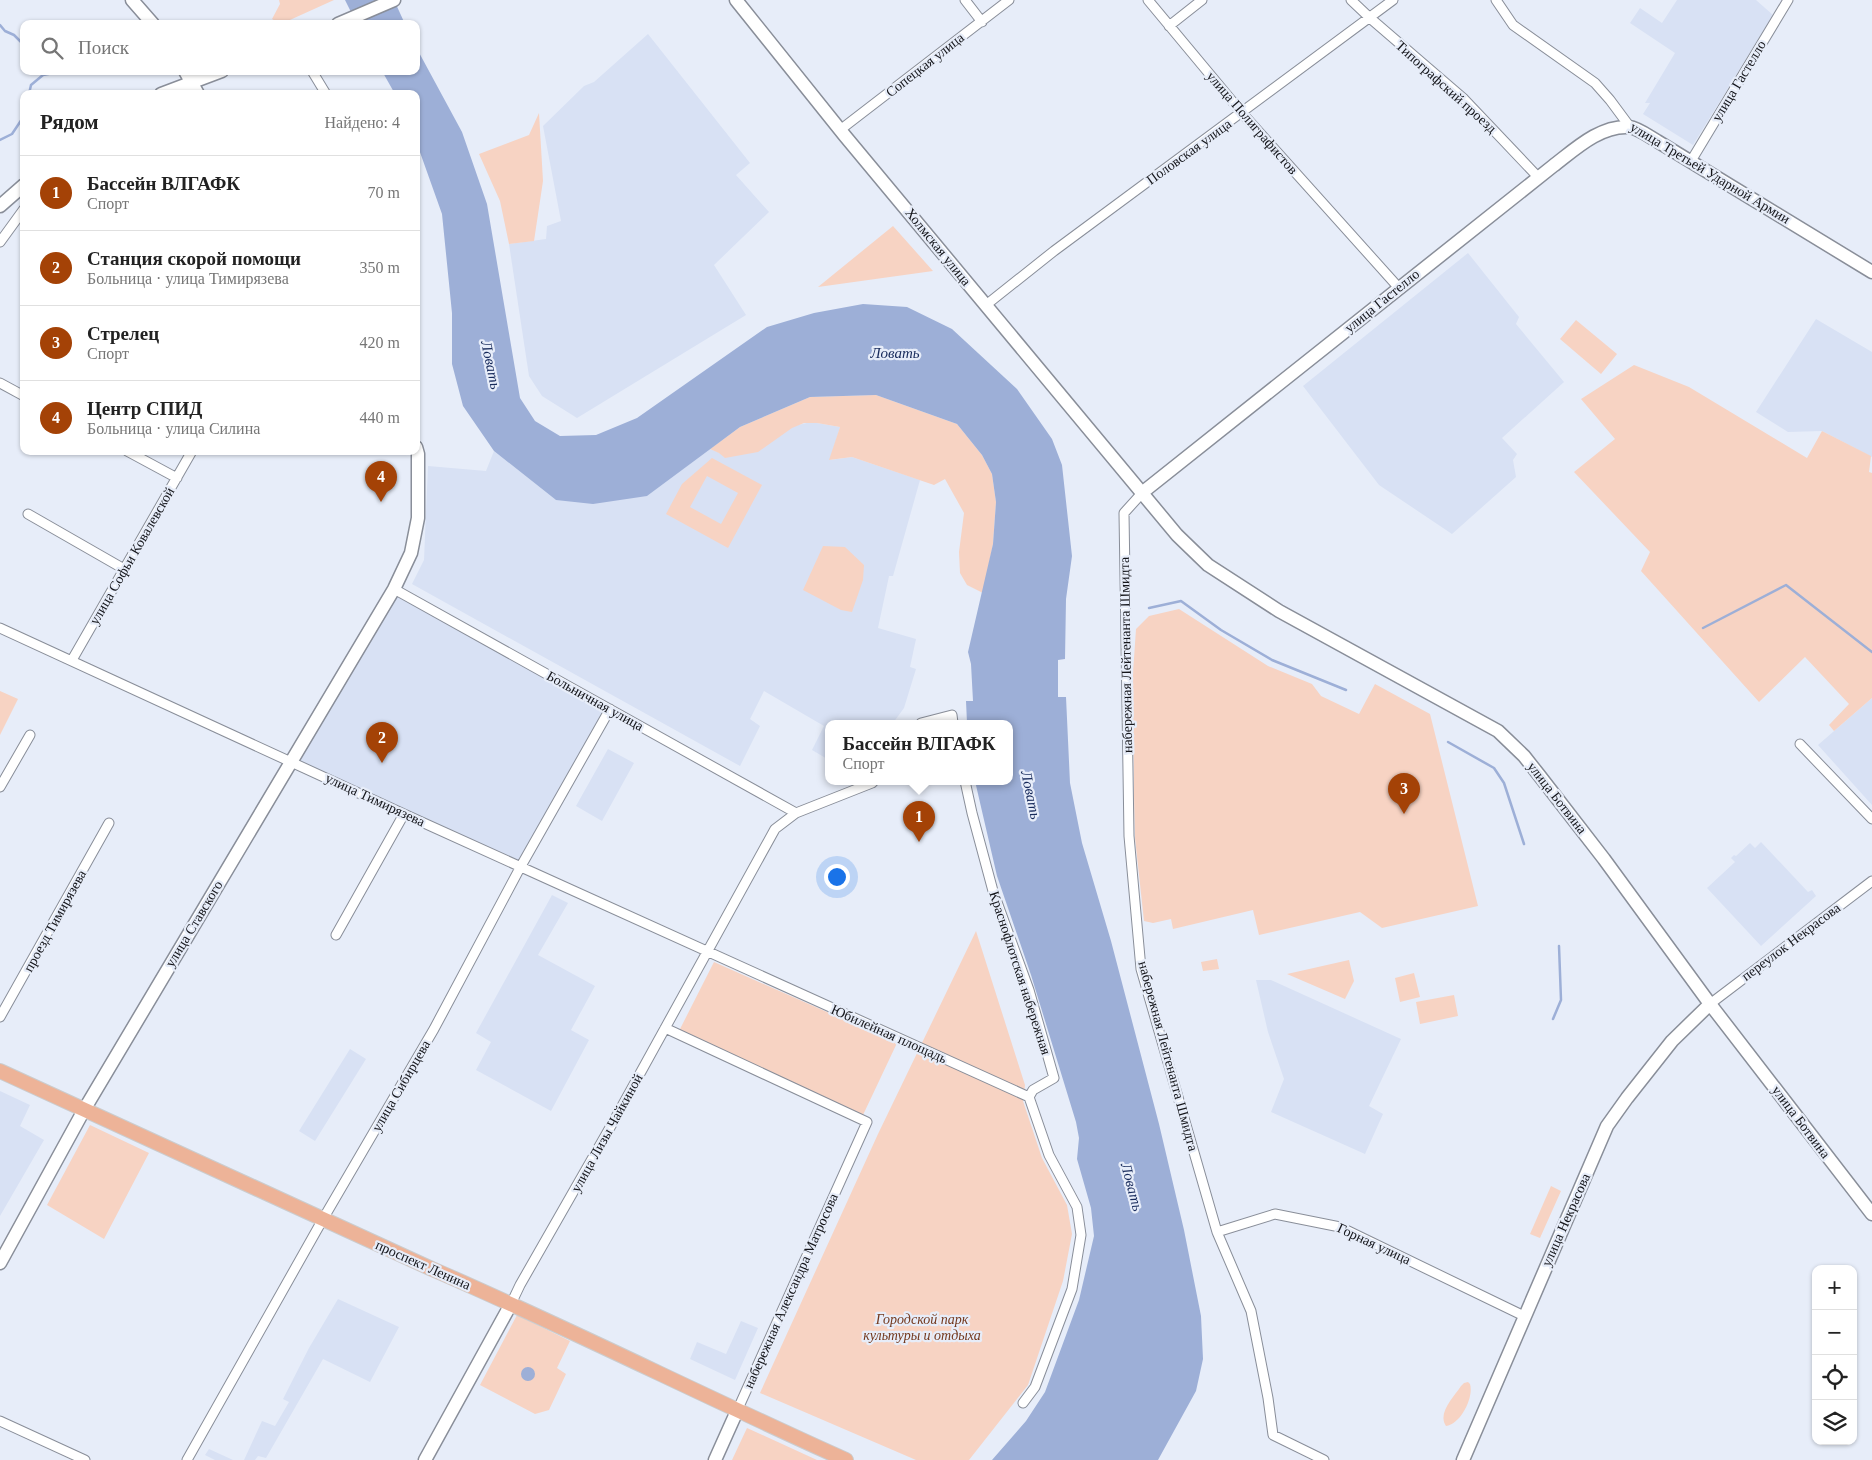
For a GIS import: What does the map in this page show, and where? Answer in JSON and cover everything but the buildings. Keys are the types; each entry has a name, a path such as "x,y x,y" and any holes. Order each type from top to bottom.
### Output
{"main road":[{"path":"132,0 150,20"},
{"path":"347,20 394,0"},
{"name":"Холмская улица","path":"736,0 840,130 1143,492"},
{"path":"167,90 188,77 196,90"},
{"name":"улица Третьей Ударной Армии","path":"1630,127 1691,161 1872,272"},
{"name":"улица Гастелло","path":"1143,492 1592,137 1609,130 1630,127"},
{"path":"0,206 20,188"},
{"name":"улица Ставского","path":"0,1263 84,1110 394,589 411,552 418,518 416,455"},
{"name":"улица Ботвина","path":"1143,492 1177,534 1208,565 1279,611 1498,731 1524,756 1604,859 1710,1004 1872,1214"},
{"name":"улица Некрасова","path":"1463,1460 1607,1126 1672,1042 1710,1004"},
{"name":"проспект Ленина","path":"0,1071 511,1304 737,1411 846,1460"},
{"name":"улица Лизы Чайкиной","path":"425,1460 511,1304"},
{"name":"набережная Александра Матросова","path":"715,1460 737,1411"}],"street":[{"path":"965,0 982,22"},
{"name":"Сопецкая улица","path":"840,130 1009,0"},
{"name":"улица Полиграфистов","path":"1148,0 1242,113 1399,288"},
{"path":"1170,26 1202,0"},
{"name":"Типографский проезд","path":"1351,0 1464,99 1538,178"},
{"name":"Половская улица","path":"986,305 1054,251 1393,0"},
{"name":"улица Третьей Ударной Армии","path":"1496,0 1513,25 1595,83 1630,127"},
{"name":"улица Гастелло","path":"1691,161 1788,0"},
{"path":"314,75 324,90"},
{"path":"0,242 20,213"},
{"path":"0,383 20,394"},
{"path":"134,455 177,478"},
{"name":"улица Софьи Ковалевской","path":"72,660 190,455"},
{"name":"набережная Лейтенанта Шмидта","path":"1143,492 1124,513 1129,836 1141,968 1217,1232 1251,1311 1268,1398 1273,1435 1324,1460"},
{"path":"28,514 124,569"},
{"name":"Больничная улица","path":"394,589 796,813"},
{"name":"улица Тимирязева","path":"0,628 749,971"},
{"name":"улица Сибирцева","path":"187,1460 323,1219 434,1028 521,866 610,709"},
{"path":"0,787 30,735"},
{"path":"1800,744 1872,819"},
{"name":"улица Лизы Чайкиной","path":"511,1304 775,829 796,813 867,785"},
{"name":"Краснофлотская набережная","path":"966,785 993,891 1028,990 1054,1078 1033,1090 1029,1096"},
{"path":"336,935 404,814"},
{"name":"проезд Тимирязева","path":"0,1018 109,823"},
{"name":"переулок Некрасова","path":"1710,1004 1872,881"},
{"name":"Юбилейная площадь","path":"749,971 1029,1096"},
{"name":"набережная Александра Матросова","path":"665,1028 867,1122 737,1411"},
{"path":"1023,1403 1035,1387 1072,1289 1081,1235 1077,1207 1049,1154 1029,1096"},
{"name":"Горная улица","path":"1217,1232 1275,1214 1340,1226 1524,1316"},
{"path":"0,1421 85,1460"}],"shaded area":[{"path":"1677,0 1756,0 1773,15 1693,145 1643,114 1650,103 1645,103 1675,53 1630,23 1640,8 1662,23"},
{"path":"648,34 750,163 736,175 769,212 714,265 746,315 577,418 542,396 529,376 509,244 546,239 547,226 561,221 543,126 584,86 594,82"},
{"path":"1468,253 1519,317 1516,324 1564,382 1502,438 1517,454 1513,460 1516,477 1452,534 1379,485 1303,386"},
{"path":"1816,319 1872,352 1872,457 1822,431 1788,432 1756,412"},
{"path":"811,422 840,427 830,460 852,457 920,480 893,576 889,576 878,628 916,639 910,667 916,669 904,708 895,720 825,720 825,758 812,750 824,726 764,691 750,719 760,726 740,766 412,584 424,560 428,466 486,471 494,451 556,500 647,496 710,449 720,453"},
{"path":"395,593 605,710 520,862 296,760"},
{"path":"1872,698 1872,805 1818,745"},
{"path":"608,749 634,763 602,821 576,806"},
{"path":"1761,842 1808,892 1812,890 1816,896 1761,946 1707,888 1735,862 1731,858 1734,855 1736,856 1750,843 1755,848"},
{"path":"552,895 568,903 538,955 595,986 571,1030 589,1040 551,1111 476,1070 491,1042 476,1033"},
{"path":"1256,980 1271,980 1401,1039 1369,1106 1383,1114 1365,1154 1271,1112 1284,1079 1268,1032"},
{"path":"350,1049 366,1059 315,1141 299,1131"},
{"path":"0,1091 30,1105 20,1126 44,1140 0,1216"},
{"path":"338,1299 399,1327 370,1382 323,1359 266,1458 258,1456 255,1460 244,1460 262,1421 275,1426 289,1402 283,1399 309,1348"},
{"path":"741,1321 758,1328 735,1380 690,1359 697,1342 726,1354"},
{"path":"209,1449 233,1460 215,1460 205,1455"}],"green space":[{"path":"279,0 334,0 290,20 274,20 272,19 280,4"},
{"path":"539,113 543,181 534,241 509,244 500,201 479,154 529,135"},
{"path":"893,226 933,271 818,287"},
{"path":"1576,320 1617,354 1601,374 1560,339"},
{"path":"1634,365 1689,387 1807,458 1822,431 1871,456 1869,472 1872,473 1872,698 1834,731 1829,725 1849,704 1805,657 1759,702 1641,571 1650,552 1574,472 1615,439 1581,399"},
{"path":"876,395 957,424 982,455 992,474 996,502 993,544 983,593 967,585 960,573 959,552 964,513 945,479 934,485 852,457 829,460 840,427 817,423 804,423 792,428 758,452 725,458 710,449 740,427 810,397"},
{"path":"712,458 762,485 728,548 666,514 682,484","holes":["707,476 738,493 721,524 690,507"]},
{"path":"823,546 845,547 864,565 863,580 852,612 841,610 803,590"},
{"path":"1179,609 1268,666 1312,684 1321,696 1359,714 1375,684 1430,714 1478,906 1382,928 1360,912 1259,935 1253,910 1173,929 1171,919 1153,923 1144,921 1135,838 1133,673 1136,629 1149,616"},
{"path":"0,691 18,699 0,735"},
{"name":"Городской парк культуры и отдыха","path":"976,931 1025,1085 1023,1101 1042,1158 1067,1205 1072,1234 1063,1281 1028,1385 969,1460 916,1460 760,1393 878,1134"},
{"path":"1217,959 1219,969 1203,971 1201,962"},
{"path":"1349,960 1354,981 1345,999 1287,974"},
{"path":"714,962 897,1043 863,1115 679,1031"},
{"path":"1414,973 1420,997 1400,1002 1395,978"},
{"path":"1454,995 1458,1016 1420,1024 1416,1002"},
{"path":"90,1125 149,1153 104,1239 47,1205"},
{"path":"1551,1186 1561,1191 1540,1238 1530,1234"},
{"path":"517,1315 570,1341 557,1368 566,1374 549,1410 535,1414 480,1385"},
{"path":"1468,1382 1471,1389 1465,1409 1457,1420 1446,1426 1444,1416 1448,1405 1461,1386"},
{"path":"747,1428 817,1460 732,1460"}],"water":[{"path":"345,0 394,0 403,20 355,20"},
{"name":"Ловать","path":"420,54 462,132 487,204 520,398 535,421 560,436 596,435 637,418 767,327 814,313 863,304 907,307 952,329 1017,389 1052,439 1062,465 1072,556 1066,599 1065,659 1058,660 1058,697 1066,697 1070,783 1082,843 1111,941 1159,1124 1184,1230 1201,1316 1203,1359 1196,1391 1158,1460 992,1460 1026,1421 1045,1392 1079,1300 1094,1236 1091,1208 1077,1159 1079,1138 1076,1122 1031,975 997,876 976,785 1013,785 1013,720 967,720 966,701 973,701 971,664 968,652 993,544 996,502 992,474 982,455 957,424 876,395 810,397 740,427 647,496 593,504 556,500 494,451 463,406 452,364 452,313 442,214 420,152 420,90 393,90 384,75 420,75"},
{"path":"528,1367 533,1369 535,1374 533,1379 528,1381 523,1379 521,1374 523,1369"}],"waterway":[{"path":"0,25 5,31 14,35 20,41"},
{"path":"30,90 31,85 43,75"},
{"path":"0,140 12,134 20,122"},
{"path":"1703,628 1786,585 1872,652"},
{"path":"1149,608 1181,601 1221,630 1272,660 1346,690"},
{"path":"1448,742 1494,768 1504,783 1524,844"},
{"path":"1553,1019 1561,1000 1559,946"}],"place":[{"name":"Центр СПИД","path":"381,502"},
{"name":"Станция скорой помощи","path":"382,763"},
{"name":"Стрелец","path":"1404,814"},
{"name":"Бассейн ВЛГАФК","path":"919,842"}]}
